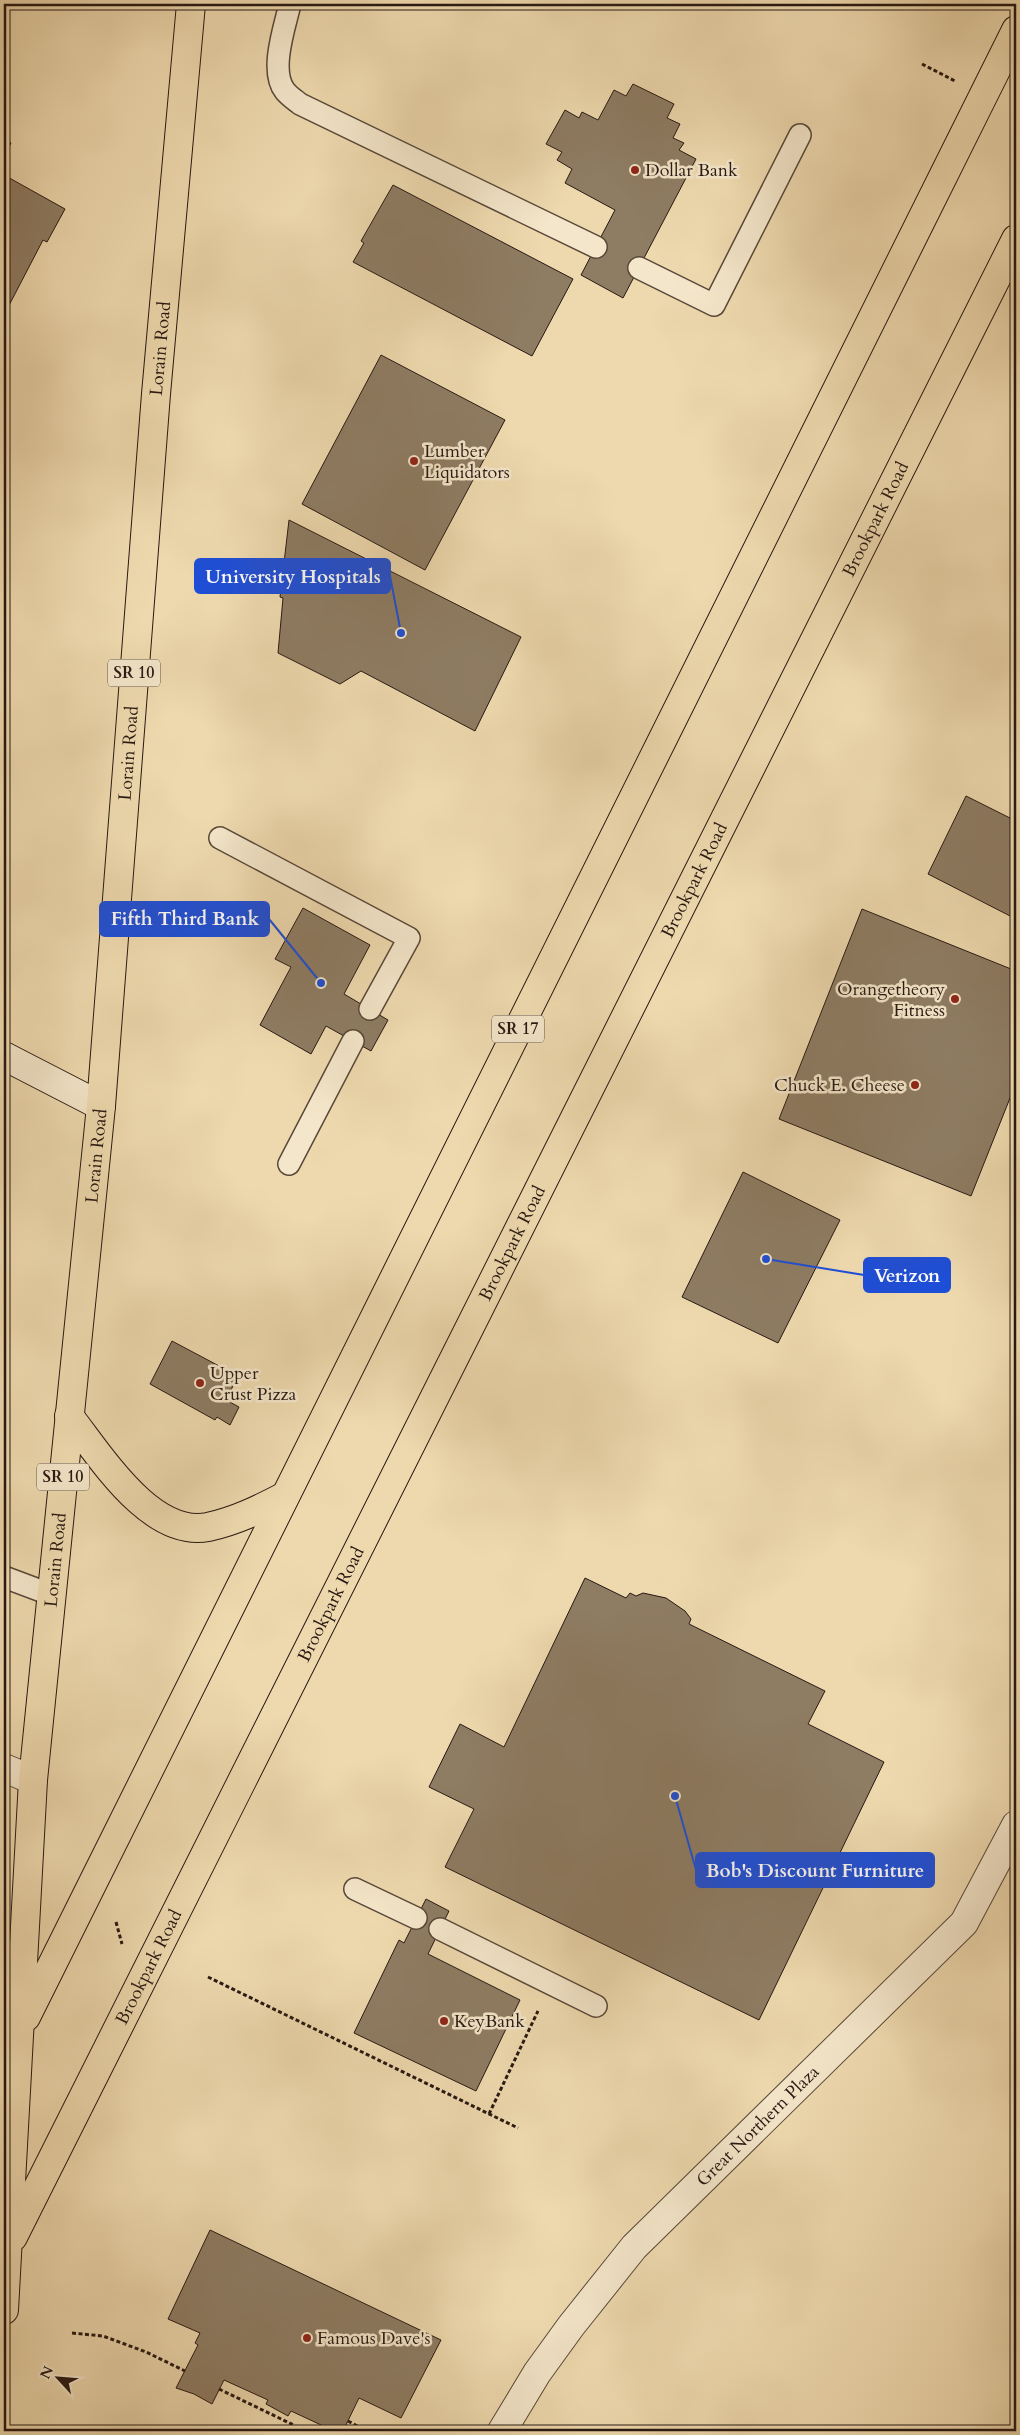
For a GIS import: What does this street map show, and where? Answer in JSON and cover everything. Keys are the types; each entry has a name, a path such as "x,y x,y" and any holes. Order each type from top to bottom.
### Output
{"main road":[{"name":"Lorain Road","path":"4,2310 21,2027 33,1780 101,1106 156,394 191,4"},
{"name":"SR 17","path":"21,2027 1016,30"},
{"name":"Brookpark Road","path":"8,2247 1016,239"},
{"path":"69,1416 141,1504 182,1527 206,1527 246,1516 285,1496"}],"street":[{"path":"4,1056 101,1106"},
{"path":"4,1768 33,1780"},
{"name":"Great Northern Plaza","path":"502,2431 537,2373 571,2326 634,2247 964,1923 1016,1825"}],"lane":[{"path":"290,4 281,42 278,69 284,90 300,104 596,247"},
{"path":"639,268 714,305 800,135"},
{"path":"220,838 410,938 370,1009"},
{"path":"289,1164 354,1041"},
{"path":"4,1577 52,1595"},
{"path":"355,1889 416,1918"},
{"path":"440,1930 596,2006"}],"path":[{"path":"116,1922 124,1948"},
{"path":"208,1977 518,2128"},
{"path":"488,2114 539,2009"},
{"path":"72,2333 102,2336 146,2352 185,2371"},
{"path":"219,2389 306,2431"},
{"path":"348,2421 358,2427 360,2431"}],"building":[{"path":"633,84 674,104 667,118 680,124 673,138 684,143 679,150 696,159 623,298 581,275 615,210 565,183 572,169 557,160 562,152 546,144 565,110 579,118 582,112 598,120 614,90 626,96"},
{"path":"4,139 11,143 4,156"},
{"path":"4,175 65,209 47,242 43,240 4,315"},
{"path":"393,185 573,279 532,356 353,262 364,243 361,241"},
{"path":"381,355 505,420 425,570 302,504"},
{"path":"289,520 521,637 475,731 361,671 340,684 278,653 283,598 280,597"},
{"path":"966,796 1016,821 1016,919 928,874"},
{"path":"303,908 370,945 344,994 388,1020 371,1051 326,1026 311,1054 260,1025 291,967 275,959"},
{"path":"862,909 1016,971 1016,1083 971,1196 779,1119"},
{"path":"743,1172 840,1220 778,1343 682,1297"},
{"path":"172,1341 238,1376 226,1400 239,1407 230,1425 217,1417 215,1420 150,1384"},
{"path":"585,1578 626,1598 630,1593 636,1596 643,1593 666,1598 685,1611 691,1619 689,1624 825,1691 808,1724 884,1762 759,2020 445,1867 474,1809 429,1787 460,1724 504,1747"},
{"path":"426,1899 449,1911 428,1954 520,2000 476,2091 354,2033 399,1940 404,1943"},
{"path":"210,2230 441,2340 401,2418 359,2398 343,2431 334,2431 291,2411 288,2416 266,2404 268,2400 224,2380 212,2404 194,2394 176,2388 198,2345 195,2343 200,2333 168,2319"}],"place":[{"name":"Dollar Bank","path":"635,170"},
{"name":"Lumber Liquidators","path":"414,461"},
{"name":"University Hospitals","path":"401,633"},
{"name":"Fifth Third Bank","path":"321,983"},
{"name":"Orangetheory Fitness","path":"955,999"},
{"name":"Chuck E. Cheese","path":"915,1085"},
{"name":"Verizon","path":"766,1259"},
{"name":"Upper Crust Pizza","path":"200,1383"},
{"name":"Bob's Discount Furniture","path":"675,1796"},
{"name":"KeyBank","path":"444,2021"},
{"name":"Famous Dave's","path":"307,2338"}]}
